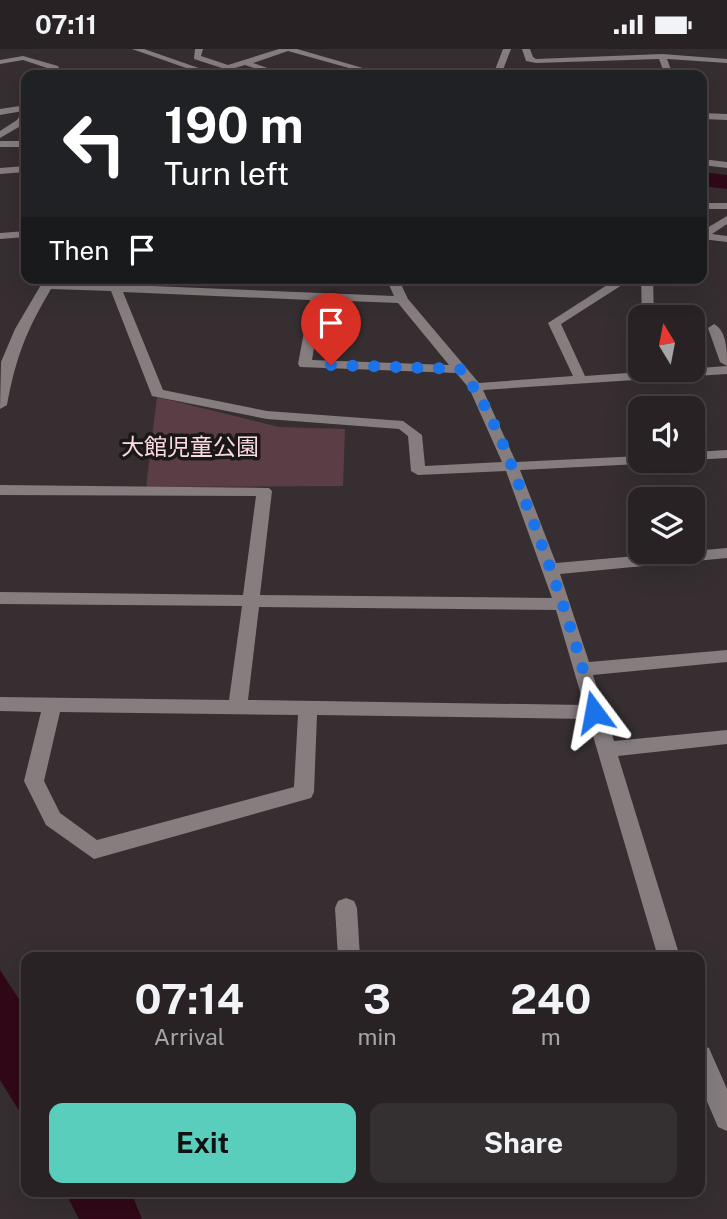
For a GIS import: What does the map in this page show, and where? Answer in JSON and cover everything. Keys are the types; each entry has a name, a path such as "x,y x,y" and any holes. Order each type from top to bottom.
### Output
{"street":[{"path":"136,49 199,70"},
{"path":"161,49 198,53 213,64 228,68 287,49 362,70"},
{"path":"500,70 507,49"},
{"path":"526,49 529,59 536,61 592,63 662,56 727,61"},
{"path":"0,50 55,68 50,70"},
{"path":"662,56 667,70"},
{"path":"0,62 23,58"},
{"path":"246,63 268,70"},
{"path":"192,70 213,64"},
{"path":"0,112 21,111"},
{"path":"707,116 727,117"},
{"path":"0,135 21,123"},
{"path":"0,144 21,144"},
{"path":"707,162 725,163"},
{"path":"0,170 21,169"},
{"path":"707,206 727,206"},
{"path":"707,233 727,219"},
{"path":"0,236 21,234"},
{"path":"707,237 727,239"},
{"path":"0,405 4,363 48,284"},
{"path":"78,284 116,288 402,300"},
{"path":"394,284 402,300 475,387 512,468 552,569 584,669 604,750 667,952"},
{"path":"580,378 554,323 614,284"},
{"path":"647,284 648,305"},
{"path":"116,288 157,393 267,415 403,425 415,435 418,471 628,461"},
{"path":"317,296 305,364 460,369"},
{"path":"714,328 727,362"},
{"path":"475,387 727,370"},
{"path":"705,455 727,454"},
{"path":"0,490 264,491 238,706"},
{"path":"552,569 727,553"},
{"path":"0,598 563,604"},
{"path":"584,669 727,656"},
{"path":"0,704 594,712"},
{"path":"52,705 34,781 53,819 94,851 304,792 308,707"},
{"path":"604,750 727,737"},
{"path":"346,908 349,952"},
{"path":"705,1071 724,1106"}],"green space":[{"name":"大館児童公園","path":"157,397 279,427 345,429 343,486 146,487"}],"shaded area":[{"path":"0,970 21,1002 21,1114 0,1080"},
{"path":"68,1197 133,1197 142,1219 79,1219"}],"waterway":[{"path":"707,180 727,182"}],"route":[{"path":"331,365 460,369 475,387 512,468 552,569 584,669 594,712"}]}
